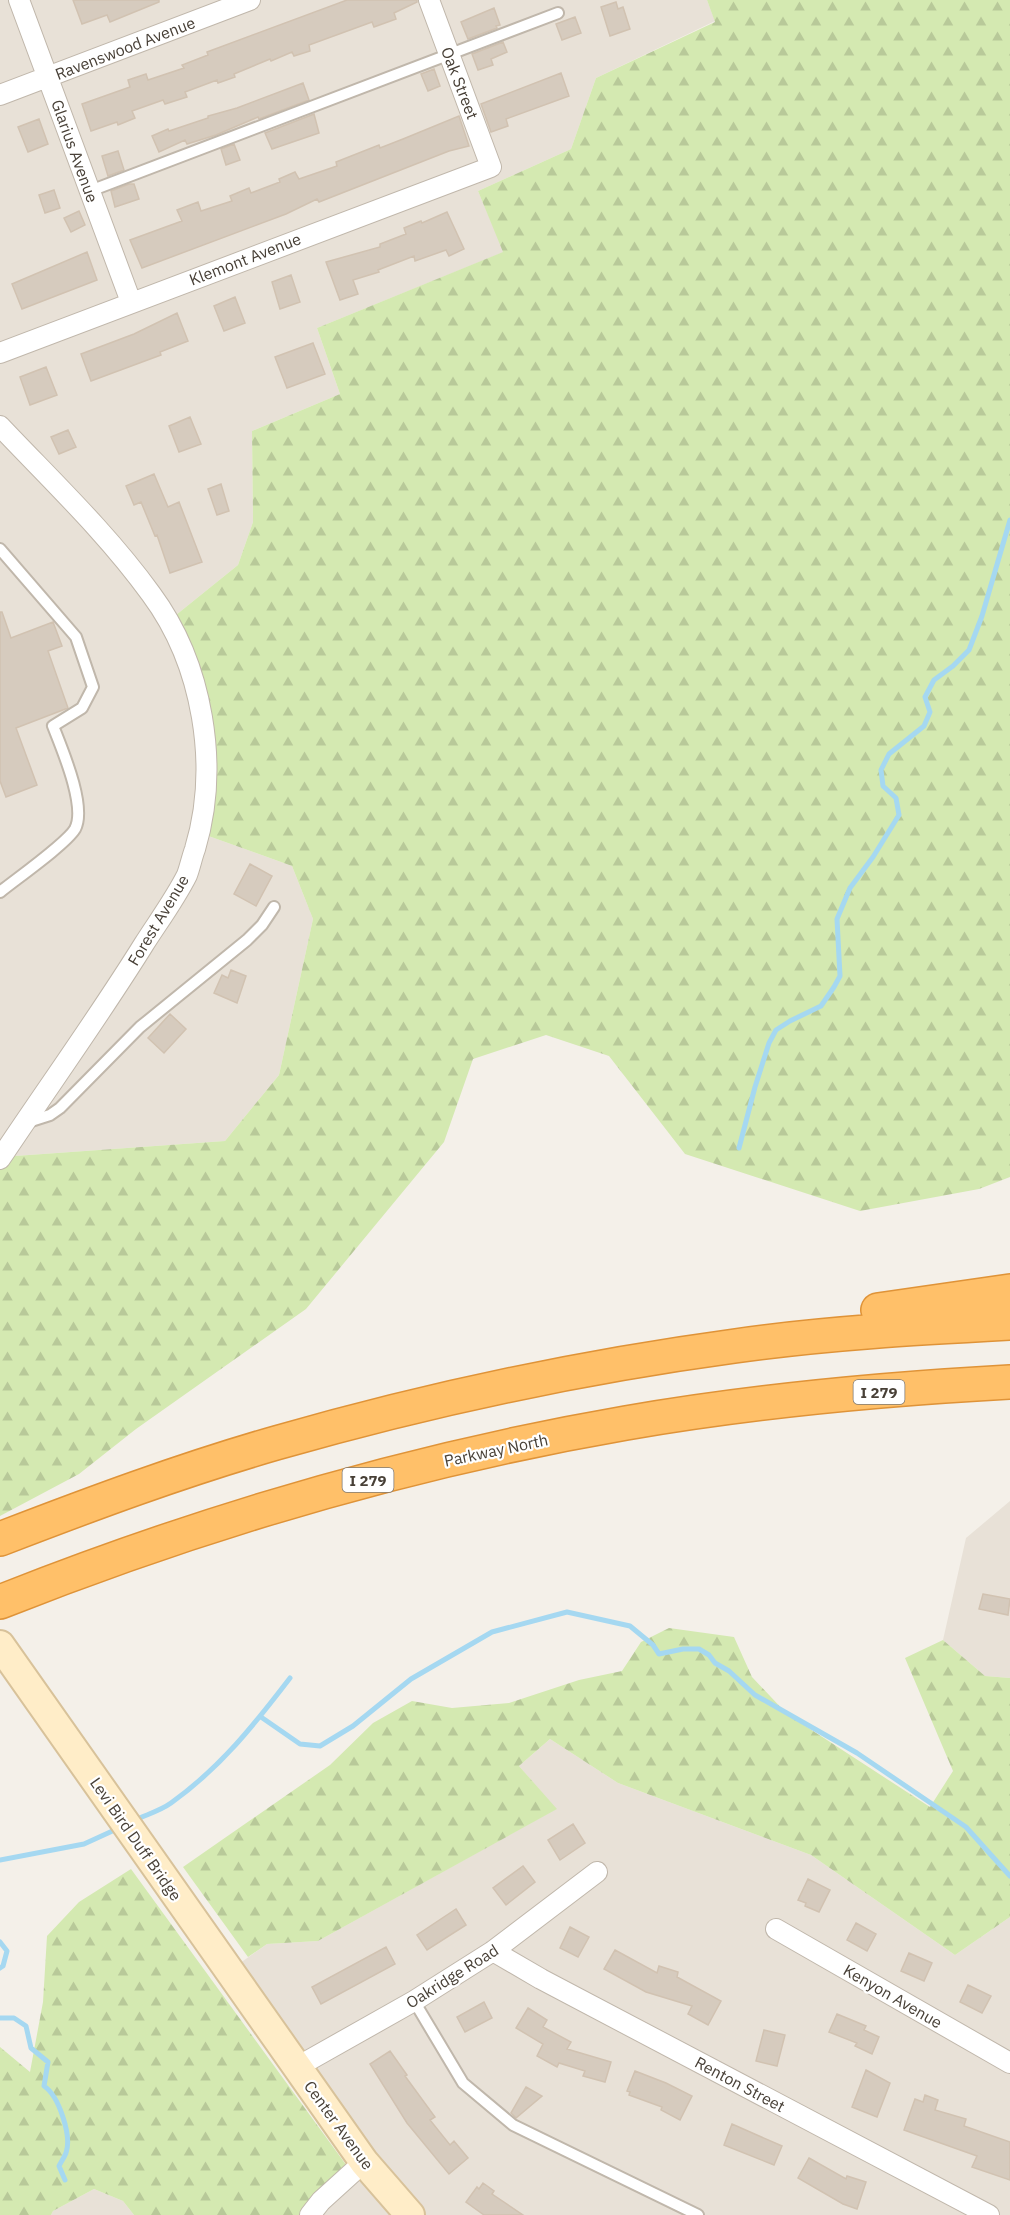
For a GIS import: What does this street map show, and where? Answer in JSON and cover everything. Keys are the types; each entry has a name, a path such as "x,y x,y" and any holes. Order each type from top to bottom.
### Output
{"highway":[{"path":"426,1405 563,1362 646,1343 1010,1291"},
{"path":"0,1539 99,1502 274,1444 426,1405 563,1374 736,1345 871,1331 1010,1323"},
{"name":"Parkway North","path":"0,1602 122,1556 292,1500 519,1444 627,1423 818,1397 1010,1382"}],"street":[{"name":"Glarius Avenue","path":"19,0 131,302"},
{"name":"Ravenswood Avenue","path":"0,95 250,0"},
{"name":"Oak Street","path":"429,0 491,167"},
{"name":"Klemont Avenue","path":"0,353 491,167"},
{"name":"Forest Avenue","path":"0,426 118,552 153,595 189,665 197,696 205,748 204,808 200,833 187,874 114,993 0,1159"},
{"name":"Levi Bird Duff Bridge","path":"0,1645 273,2032"},
{"name":"Oakridge Road","path":"297,2067 414,2001 494,1951 597,1872"},
{"name":"Kenyon Avenue","path":"776,1929 1010,2063"},
{"name":"Renton Street","path":"494,1951 551,1984 988,2215"},
{"name":"Center Avenue","path":"273,2032 364,2162 411,2215"},
{"path":"310,2215 321,2201 364,2162"}],"lane":[{"path":"90,191 558,13"},
{"path":"0,549 76,637 93,687 82,708 53,726 71,771 78,818 74,830 0,892"},
{"path":"24,1123 50,1115 60,1108 140,1027 247,940 262,925 274,907"},
{"path":"414,2001 463,2083 513,2125 698,2215"}],"shaded area":[{"path":"0,0 707,0 715,21 596,78 571,149 478,191 504,252 317,328 340,394 252,431 253,522 238,565 167,620 197,696 200,833 292,866 313,919 279,1075 225,1141 1,1157 0,1159"},
{"path":"1010,1501 1010,1678 985,1676 943,1640 966,1538"},
{"path":"550,1739 618,1783 811,1855 955,1955 1010,1917 1010,2215 310,2215 364,2162 229,1971 267,1944 318,1941 556,1809 519,1766"},
{"path":"94,2189 123,2201 134,2215 51,2215 53,2211"}],"green space":[{"path":"707,0 1010,0 1010,1177 979,1189 860,1211 685,1154 609,1056 546,1035 473,1059 444,1142 306,1309 136,1429 79,1474 0,1516 1,1157 225,1141 279,1075 313,919 292,866 200,833 205,748 167,620 238,565 253,522 252,431 340,394 317,328 503,252 478,191 571,149 596,78 715,22"},
{"path":"669,1628 734,1637 752,1677 787,1714 930,1807 953,1771 905,1658 943,1640 985,1676 1010,1678 1010,1917 955,1955 811,1855 618,1783 550,1739 519,1766 557,1809 318,1941 267,1944 248,1957 183,1867 330,1765 373,1723 412,1701 452,1708 509,1703 579,1680 622,1671 641,1642"},
{"path":"131,1869 352,2173 310,2215 134,2215 123,2201 94,2189 53,2211 51,2215 0,2215 0,2047 30,2072 43,2002 47,1936 79,1902"}],"building":[{"path":"73,0 159,0 159,2 110,22 107,15 82,24"},
{"path":"347,0 417,0 417,2 394,13 396,19 374,27 372,22 309,45 310,51 294,56 292,52 271,61 270,59 234,74 235,77 218,83 217,80 185,92 187,97 165,104 163,100 132,111 135,118 118,125 117,122 91,131 82,104 130,87 128,80 146,74 148,80 184,68 182,65 208,55 207,52"},
{"path":"616,2 618,9 623,7 630,29 610,36 601,7"},
{"path":"494,8 500,25 468,39 461,22"},
{"path":"575,17 581,33 562,40 556,24"},
{"path":"503,42 507,52 491,59 493,65 478,70 472,54"},
{"path":"434,69 440,86 428,91 421,74"},
{"path":"561,73 569,96 506,119 508,126 491,132 481,104"},
{"path":"303,83 309,100 259,119 258,117 216,135 187,144 185,140 159,152 152,136 237,108"},
{"path":"314,114 319,133 272,149 265,133"},
{"path":"459,116 469,146 449,151 319,202 317,199 286,214 142,268 130,240 182,221 177,210 198,202 201,211 232,201 230,196 249,188 251,193 280,182 279,179 295,172 299,179 337,166 336,162 379,145 380,148"},
{"path":"39,119 48,144 28,152 18,127"},
{"path":"234,144 240,160 226,165 221,149"},
{"path":"118,151 124,170 108,176 102,156"},
{"path":"134,184 139,199 115,207 111,191"},
{"path":"54,190 60,208 45,213 39,195"},
{"path":"79,211 85,225 71,232 64,218"},
{"path":"447,212 464,249 449,256 446,250 415,261 414,256 378,270 379,272 353,280 358,294 340,300 326,262 380,247 380,244 406,234 404,228"},
{"path":"87,252 97,280 22,309 12,284"},
{"path":"291,275 300,302 280,309 272,282"},
{"path":"235,297 245,323 224,331 214,306"},
{"path":"177,313 188,341 160,352 161,355 91,381 81,354 134,334"},
{"path":"313,343 325,374 287,388 275,357"},
{"path":"46,367 57,395 30,405 20,377"},
{"path":"190,417 201,444 179,452 169,426"},
{"path":"68,430 76,447 59,454 51,437"},
{"path":"154,474 168,507 179,502 202,562 170,573 157,535 155,536 141,502 134,505 126,486"},
{"path":"221,484 229,511 217,515 208,489"},
{"path":"0,612 2,612 11,638 53,622 62,646 48,651 68,708 16,728 37,785 6,797 0,781"},
{"path":"250,864 272,876 256,906 234,894"},
{"path":"231,970 246,976 237,1003 214,993 222,975 228,978"},
{"path":"170,1014 186,1029 164,1053 148,1038"},
{"path":"983,1594 1010,1599 1008,1615 979,1609"},
{"path":"573,1824 585,1843 560,1860 548,1840"},
{"path":"523,1866 535,1882 506,1905 493,1888"},
{"path":"808,1879 830,1890 819,1912 798,1900"},
{"path":"456,1909 466,1925 427,1950 417,1935"},
{"path":"856,1923 876,1934 867,1951 847,1940"},
{"path":"570,1927 589,1937 578,1957 560,1948"},
{"path":"386,1947 395,1964 321,2004 312,1987"},
{"path":"615,1950 657,1973 659,1966 678,1972 677,1977 721,2001 708,2025 688,2014 692,2006 646,1992 604,1969"},
{"path":"909,1953 932,1963 924,1981 901,1971"},
{"path":"968,1985 991,1996 982,2013 960,2002"},
{"path":"484,2002 492,2018 465,2032 457,2017"},
{"path":"528,2008 547,2020 543,2027 571,2042 567,2049 611,2062 605,2082 583,2076 585,2071 559,2063 557,2067 537,2056 543,2044 516,2028"},
{"path":"837,2014 866,2026 864,2030 879,2037 872,2054 855,2046 857,2043 829,2032"},
{"path":"764,2030 785,2035 777,2066 756,2061"},
{"path":"390,2051 435,2117 430,2120 450,2145 454,2141 468,2158 449,2174 407,2123 370,2064"},
{"path":"866,2070 890,2083 877,2117 852,2107"},
{"path":"635,2071 692,2096 680,2120 661,2110 662,2107 629,2095 630,2092 627,2091"},
{"path":"526,2087 542,2096 516,2118 511,2113"},
{"path":"925,2095 938,2100 935,2110 966,2119 964,2126 1010,2142 1010,2180 972,2167 977,2156 904,2130 915,2099 923,2102"},
{"path":"732,2124 782,2146 774,2165 724,2145"},
{"path":"809,2158 846,2179 847,2176 866,2182 857,2209 843,2204 798,2178"},
{"path":"483,2183 494,2191 492,2194 523,2215 484,2215 466,2202 477,2187 479,2189"}],"waterway":[{"path":"739,1148 755,1087 769,1043 776,1030 821,1006 840,976 837,919 850,888 873,857 899,815 896,798 883,786 881,770 889,754 924,726 930,712 925,697 934,680 969,650 982,616 1010,520"},
{"path":"261,1717 300,1744 320,1746 353,1726 411,1679 492,1632 567,1612 630,1626 653,1645 659,1654 683,1649 699,1649 709,1655 715,1663 729,1671 755,1695 857,1753 966,1827 1010,1876"},
{"path":"133,1821 167,1806 189,1790 249,1729 290,1678"},
{"path":"0,1860 84,1844 119,1828"},
{"path":"0,1942 7,1951 3,1966 0,1968"},
{"path":"0,2018 14,2018 26,2026 31,2048 48,2062 44,2086 55,2098 66,2127 66,2153 59,2166 65,2180"}]}
